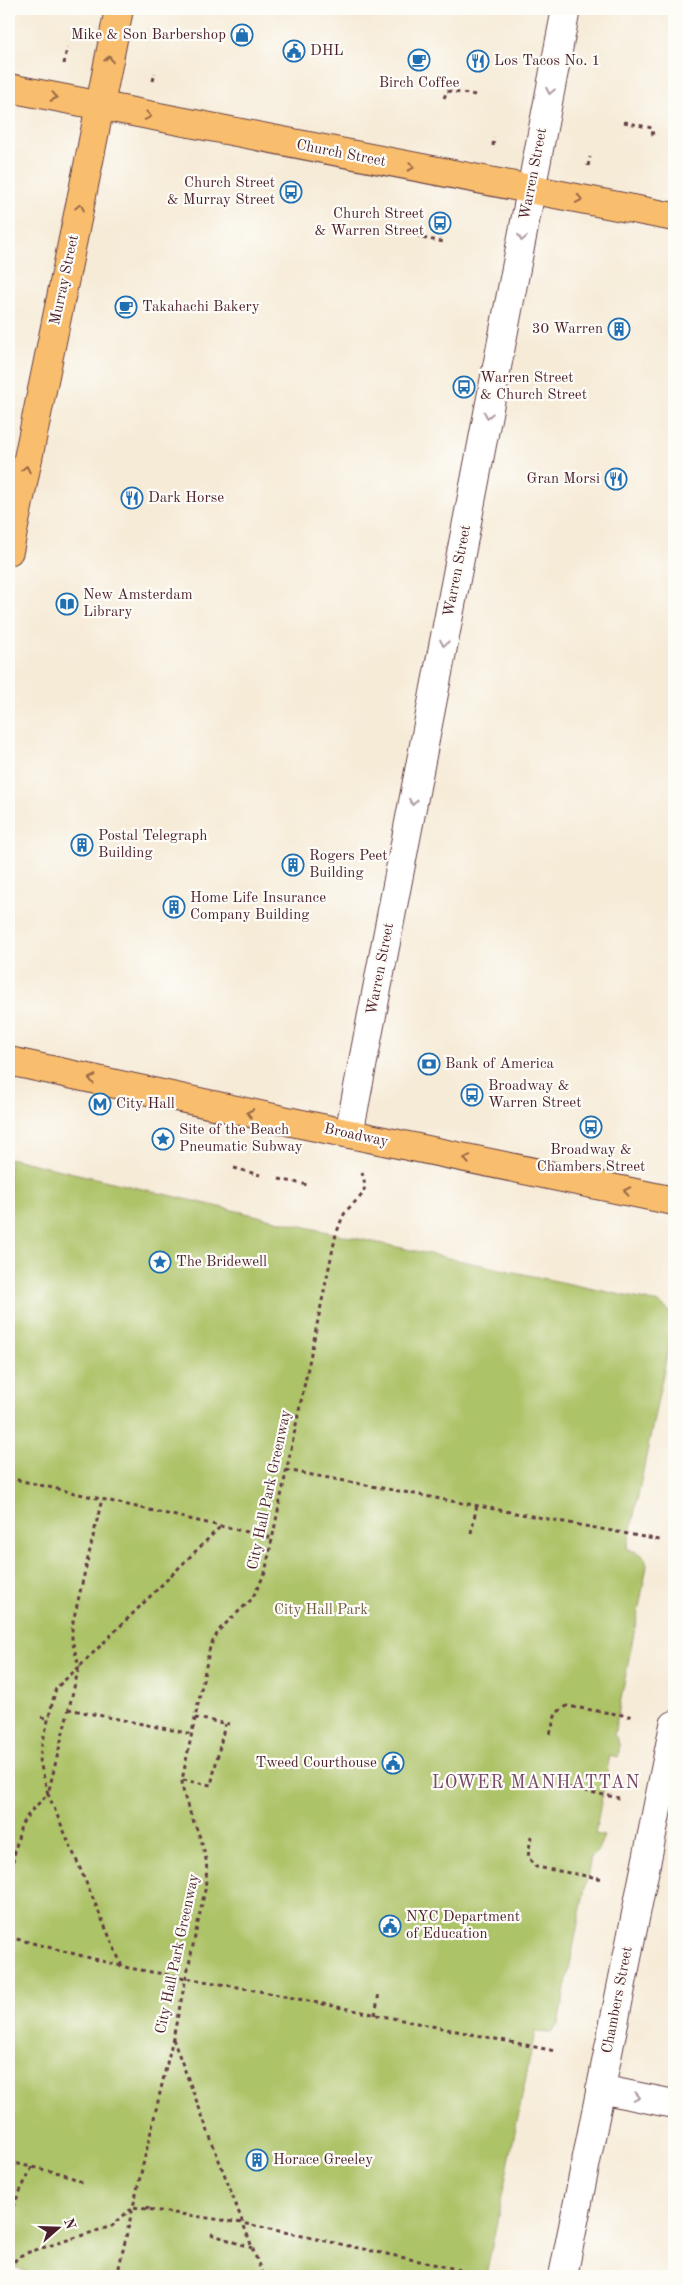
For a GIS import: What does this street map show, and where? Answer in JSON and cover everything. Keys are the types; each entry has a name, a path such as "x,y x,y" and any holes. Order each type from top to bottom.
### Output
{"main road":[{"name":"Murray Street","path":"9,551 119,9"},
{"name":"Church Street","path":"9,88 674,217"},
{"name":"Broadway","path":"9,1061 674,1201"}],"street":[{"name":"Warren Street","path":"349,1134 566,9"},
{"name":"Chambers Street","path":"563,2276 674,1725"},
{"path":"600,2089 674,2104"}],"path":[{"path":"40,9 45,10"},
{"path":"63,72 68,48"},
{"path":"444,98 448,91 476,95"},
{"path":"624,122 652,128 653,136"},
{"path":"414,228 414,234 418,237 444,242"},
{"path":"234,1168 260,1175"},
{"path":"279,1179 308,1185"},
{"name":"City Hall Park Greenway","path":"117,2276 173,2038 207,1871 206,1855 184,1794 182,1780 213,1638 252,1599 265,1573 336,1234 347,1209 360,1199 366,1184"},
{"path":"286,1470 660,1540"},
{"path":"9,1478 273,1538"},
{"path":"9,1878 21,1825 31,1811 48,1794 79,1667 72,1640 72,1626 102,1500"},
{"path":"471,1533 477,1505"},
{"path":"122,1966 48,1794 39,1757 56,1688 220,1527"},
{"path":"550,1734 556,1713 560,1708 567,1706 635,1717"},
{"path":"68,1709 192,1734"},
{"path":"41,1717 49,1719"},
{"path":"182,1780 211,1785 227,1724 195,1718"},
{"path":"561,1786 620,1798"},
{"path":"531,1836 528,1857 536,1867 604,1879"},
{"path":"9,1937 122,1966 555,2051"},
{"path":"374,2015 379,1993"},
{"path":"173,2038 263,2276"},
{"path":"9,2162 64,2174 82,2182"},
{"path":"9,2214 32,2167"},
{"path":"147,2210 150,2202"},
{"path":"9,2268 18,2257 26,2253 112,2226 133,2207 242,2223 489,2276"},
{"path":"212,2234 252,2248"}],"green space":[{"name":"City Hall Park","path":"9,1158 336,1234 659,1303 669,1311 673,1326 627,1549 643,1556 647,1566 614,1735 618,1742 619,1754 618,1757 610,1755 595,1834 604,1836 597,1852 591,1857 558,2025 551,2033 535,2032 486,2276 35,2276 9,2264"}],"place":[{"name":"Mike & Son Barbershop","path":"242,35"},
{"name":"DHL","path":"294,51"},
{"name":"Birch Coffee","path":"419,60"},
{"name":"Los Tacos No. 1","path":"478,61"},
{"name":"Church Street & Murray Street","path":"291,192"},
{"name":"Church Street & Warren Street","path":"440,223"},
{"name":"Takahachi Bakery","path":"126,307"},
{"name":"30 Warren","path":"619,329"},
{"name":"Warren Street & Church Street","path":"464,387"},
{"name":"Gran Morsi","path":"616,479"},
{"name":"Dark Horse","path":"132,498"},
{"name":"New Amsterdam Library","path":"67,604"},
{"name":"Postal Telegraph Building","path":"82,845"},
{"name":"Rogers Peet Building","path":"293,865"},
{"name":"Home Life Insurance Company Building","path":"174,907"},
{"name":"Bank of America","path":"429,1064"},
{"name":"Broadway & Warren Street","path":"472,1095"},
{"name":"City Hall","path":"100,1104"},
{"name":"Broadway & Chambers Street","path":"591,1127"},
{"name":"Site of the Beach Pneumatic Subway","path":"163,1139"},
{"name":"The Bridewell","path":"160,1262"},
{"name":"Tweed Courthouse","path":"393,1763"},
{"name":"NYC Department of Education","path":"390,1926"},
{"name":"Horace Greeley","path":"257,2160"}],"district":[{"name":"LOWER MANHATTAN","path":"536,1783"}]}
